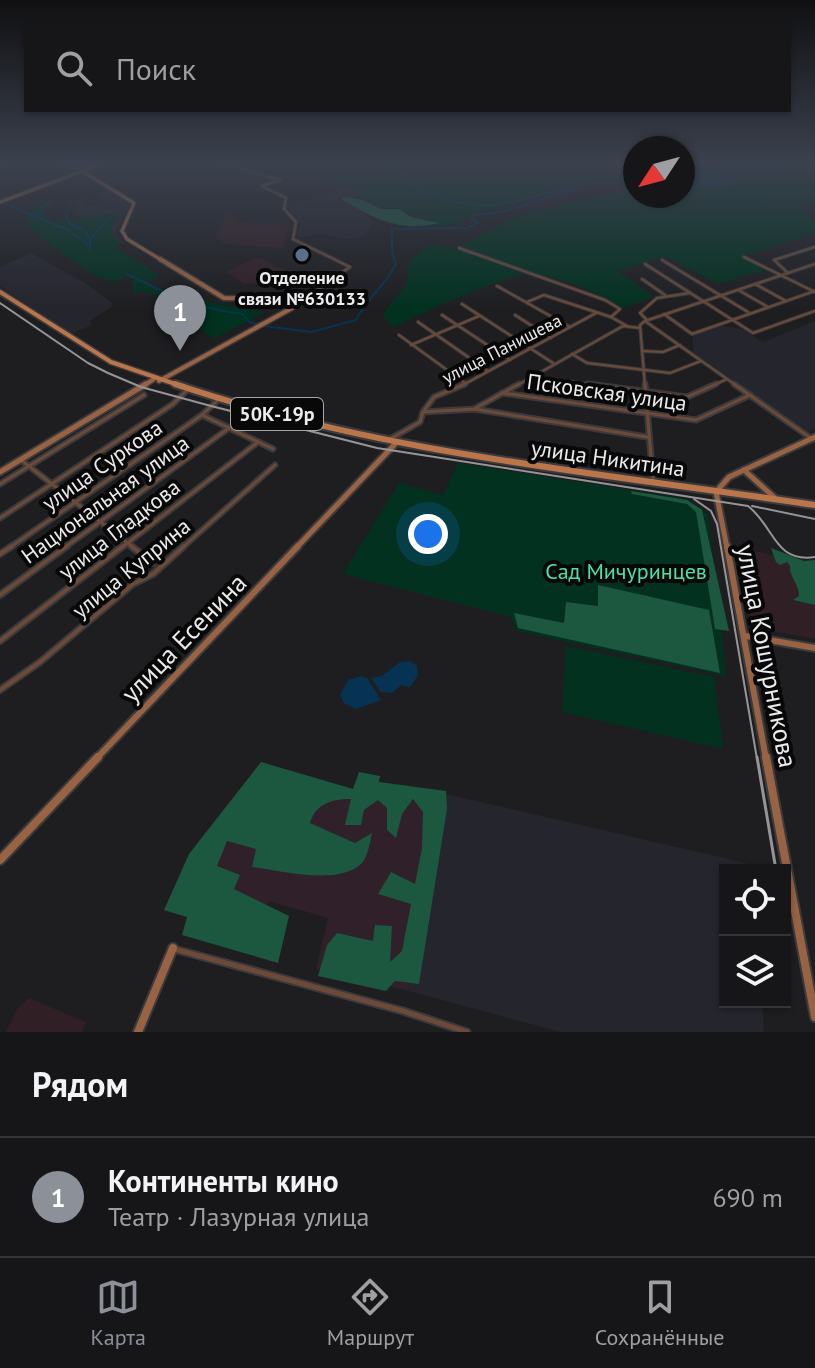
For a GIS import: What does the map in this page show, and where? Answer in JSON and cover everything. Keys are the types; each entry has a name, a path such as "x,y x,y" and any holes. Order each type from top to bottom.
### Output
{"main road":[{"name":"50К-19р","path":"0,292 89,351 156,380 396,443"},
{"name":"улица Никитина","path":"396,443 815,505"}],"street":[{"path":"130,212 122,231 127,239 192,281 224,298 288,299 296,305"},
{"path":"0,472 156,380 317,293 350,267 293,239 296,222 287,212"},
{"path":"788,273 774,260 815,247"},
{"path":"459,248 605,300 620,309 611,317"},
{"path":"744,257 815,292"},
{"path":"662,260 750,313"},
{"path":"645,264 753,333 815,311"},
{"path":"653,483 640,328 646,320 810,266 815,267"},
{"path":"642,279 665,295"},
{"path":"755,284 786,301"},
{"path":"497,286 570,327"},
{"path":"738,289 768,307"},
{"path":"664,314 692,334 815,292"},
{"path":"690,293 665,295 649,301 640,311 646,320 701,361 813,438"},
{"path":"527,302 544,295 611,317 625,326 640,328"},
{"path":"462,304 553,363"},
{"name":"улица Панишева","path":"387,442 420,422 434,397 596,313"},
{"path":"442,315 510,360"},
{"path":"515,315 551,338"},
{"path":"411,345 479,316"},
{"path":"418,322 488,371"},
{"path":"474,409 529,376 625,326"},
{"path":"399,335 465,383"},
{"path":"642,351 663,352 680,345"},
{"path":"572,354 587,363 670,373 701,361"},
{"path":"529,376 687,397 727,379"},
{"path":"0,518 173,404 187,390"},
{"name":"Псковская улица","path":"502,393 696,420 750,395"},
{"path":"0,484 144,395"},
{"name":"улица Суркова","path":"0,554 202,415 220,399"},
{"path":"423,412 474,409 647,437"},
{"path":"202,415 273,449"},
{"name":"Национальная улица","path":"0,595 229,428"},
{"path":"716,492 724,481 744,469 813,438"},
{"name":"улица Гладкова","path":"0,641 258,442"},
{"name":"улица Есенина","path":"0,860 396,443"},
{"path":"21,460 153,563"},
{"name":"улица Куприна","path":"0,690 40,662 133,584 153,574 213,522 223,508 275,465"},
{"path":"744,469 776,499"},
{"name":"улица Кошурникова","path":"716,492 746,636 787,880 815,1017"},
{"path":"746,636 815,648"},
{"path":"138,1032 173,948 403,1011 467,1032"}],"shaded area":[{"path":"72,212 126,212 116,229 117,237 124,242 114,239 111,226 118,218 105,214 89,217 73,215"},
{"path":"362,212 374,221 364,236 349,239 322,234 299,238 295,233 300,224 290,214"},
{"path":"230,214 244,223 290,223 283,248 226,244 214,236"},
{"path":"31,253 85,283 112,303 111,307 90,321 92,325 70,335 0,286 0,267"},
{"path":"253,259 262,259 286,271 258,283 244,284 226,272"},
{"path":"815,321 815,429 807,433 693,352 693,334 717,325 742,329 763,342"},
{"path":"739,548 805,562 815,560 815,639 752,627"},
{"path":"261,762 353,789 437,792 409,991 316,969 328,918 269,901 257,940 164,910 189,854"},
{"path":"437,792 746,863 719,864 719,1008 762,1008 764,1032 561,1032 409,991"},
{"path":"29,998 86,1022 82,1032 6,1032 18,1008"}],"green space":[{"path":"29,212 43,212 51,222 119,213 111,227 114,238 121,243 113,247 159,274 156,280 144,279 169,298 141,291 134,293 132,273 115,281 100,278 77,264 25,222"},
{"path":"363,212 404,212 411,217 439,223 412,226 387,222"},
{"path":"405,212 479,212 458,224 425,227 438,223"},
{"path":"535,212 806,212 815,222 815,233 744,256 768,269 719,284 666,257 618,271 654,297 622,308 578,286 531,273 485,287 394,327 382,316 407,283 409,261 429,245 455,249 513,218"},
{"path":"187,295 217,304 265,312 214,339 181,317 192,306"},
{"name":"Сад Мичуринцев","path":"458,463 687,499 708,514 726,676 517,631 511,617 343,574 399,483 443,495"},
{"path":"631,491 687,500 702,510 729,631 715,629 696,512 687,504 632,494"},
{"path":"771,548 804,561 815,560 815,605 793,600 799,596 790,566 787,562 780,565 776,562"},
{"path":"598,585 709,610 720,673 518,628 514,613 564,623 566,602 598,606"},
{"path":"566,646 714,677 723,749 562,712"},
{"path":"261,762 353,789 359,772 380,776 379,782 446,791 447,809 419,984 395,981 386,991 318,976 327,945 337,933 373,941 375,925 392,926 390,962 402,951 411,904 378,894 391,872 415,884 422,848 423,812 413,799 402,814 396,838 387,830 387,808 378,800 364,810 361,825 345,825 351,799 332,801 316,811 310,823 355,843 372,833 362,863 340,874 294,874 252,867 256,849 227,841 217,866 240,875 234,889 289,916 278,963 182,935 187,917 164,910 189,854"}],"water":[{"path":"410,661 417,666 418,675 410,687 401,685 392,693 381,692 371,678 382,676 400,662"},
{"path":"361,676 367,678 381,700 356,709 344,703 340,695 348,680"}],"waterway":[{"path":"25,212 38,218"},
{"path":"41,212 39,218 68,230 88,245"},
{"path":"67,212 70,224 84,230 90,239"},
{"path":"264,326 311,332 356,320 396,264 392,252 392,229 468,228 477,223 471,217 474,215 501,212"},
{"path":"90,239 110,217"},
{"path":"90,239 90,250"},
{"path":"127,274 197,305 243,314 249,322 257,324"}],"tram line":[{"path":"0,303 88,363 141,387 377,448 748,506 783,549 791,555 815,557"},
{"path":"694,499 711,511 717,524 757,759"},
{"path":"752,506 815,519"},
{"path":"757,757 775,864"}],"place":[{"name":"Отделение связи №630133","path":"302,255"},
{"name":"Континенты кино","path":"180,351"}]}
